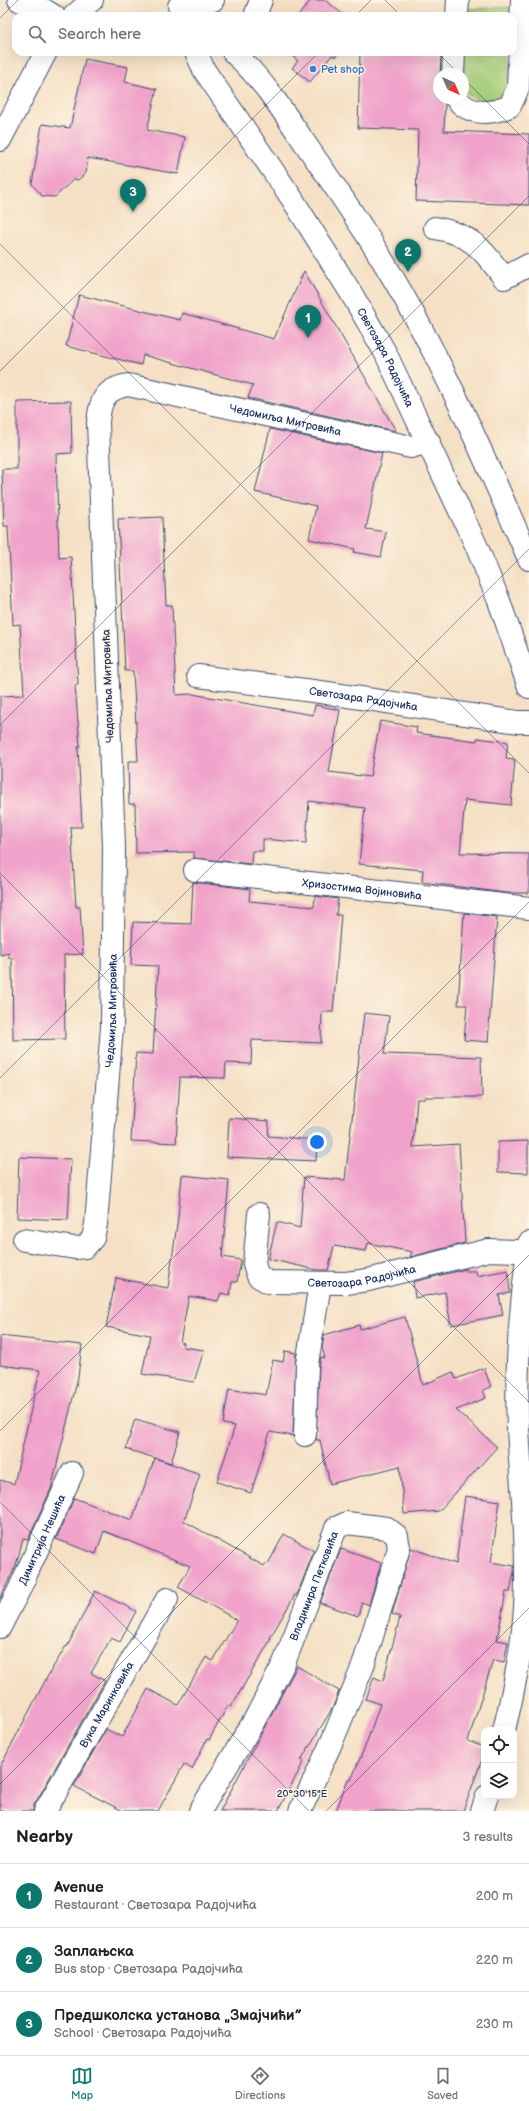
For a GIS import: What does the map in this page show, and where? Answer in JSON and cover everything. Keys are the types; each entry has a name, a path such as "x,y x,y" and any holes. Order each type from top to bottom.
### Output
{"street":[{"path":"19,0 45,12"},
{"path":"78,12 92,0"},
{"path":"182,8 214,0"},
{"path":"256,12 261,0"},
{"path":"457,12 458,0"},
{"path":"462,104 478,112 497,112 510,106 518,88 522,0"},
{"path":"0,140 44,56"},
{"name":"Светозара Радојчића","path":"198,56 204,70 291,197 351,293 385,352 429,442 476,545 499,601 529,686"},
{"path":"237,56 258,76 357,218 387,267 439,362 473,432 529,559"},
{"path":"255,56 258,76"},
{"path":"453,68 454,56"},
{"path":"435,228 453,231 475,243 504,278 529,265"},
{"name":"Чедомиља Митровића","path":"24,1240 75,1248 85,1247 93,1238 96,1224 112,1027 114,847 98,422 102,400 116,387 128,384 412,447 429,442"},
{"name":"Светозара Радојчића","path":"198,676 328,693 518,722 529,722"},
{"name":"Хризостима Војиновића","path":"195,870 529,908"},
{"name":"Светозара Радојчића","path":"258,1214 254,1264 258,1276 268,1282 320,1284 368,1280 489,1250 509,1251 528,1249 521,1321 518,1426 527,1538 526,1608 516,1680 505,1727"},
{"path":"305,1435 307,1364 320,1284"},
{"name":"Димитрија Нешића","path":"0,1627 19,1590 72,1473"},
{"name":"Владимира Петковића","path":"200,1811 254,1721 284,1663 336,1528 347,1523 387,1528 397,1536 399,1548 366,1658 333,1739 300,1811"},
{"name":"Вука Маринковића","path":"46,1811 167,1599"},
{"path":"482,1811 486,1799"}],"green space":[{"path":"514,7 513,12 466,12 466,9"},
{"path":"463,56 511,56 509,85 502,99 486,102 469,95 469,68 463,68"}],"building":[{"path":"311,0 325,0 340,12 301,12"},
{"path":"292,56 331,56 310,82 292,68 298,61"},
{"path":"360,56 441,56 440,68 433,68 433,104 445,104 444,131 529,134 529,205 416,201 418,130 358,128"},
{"path":"85,59 128,67 125,82 157,89 147,130 185,137 178,174 88,158 86,173 78,180 74,179 55,197 42,196 32,184 42,124 70,128"},
{"path":"304,271 396,431 248,398 253,385 143,355 141,365 66,346 79,295 180,320 182,313 274,339"},
{"path":"71,401 72,453 56,454 59,558 71,557 78,685 75,685 80,747 78,747 82,827 71,827 76,907 80,907 83,954 64,955 65,1039 13,1040 12,958 9,958 9,953 0,955 0,696 24,695 20,624 13,625 8,526 4,526 2,469 17,469 17,402"},
{"path":"270,429 382,453 366,529 386,532 381,557 354,552 355,549 309,539 316,506 255,492"},
{"path":"162,517 166,605 172,605 176,695 192,694 313,715 315,705 340,710 329,772 370,777 380,721 417,727 416,733 477,741 477,738 508,742 506,759 515,760 511,805 465,800 460,853 529,854 529,893 506,893 422,882 423,870 359,864 365,808 309,801 306,843 263,839 263,851 252,851 251,864 194,858 194,852 136,853 135,804 129,804 128,761 138,761 133,671 125,671 118,519"},
{"path":"193,882 250,889 249,901 314,907 315,896 338,899 336,915 341,915 333,1012 322,1012 321,1043 252,1040 251,1064 226,1063 225,1078 180,1077 176,1143 131,1141 136,1053 153,1054 158,966 131,965 133,922 191,924"},
{"path":"464,913 497,917 488,1042 464,1040 467,1005 458,1005"},
{"path":"364,1013 389,1016 384,1054 481,1057 482,1097 425,1097 425,1099 417,1099 413,1147 459,1144 465,1243 410,1257 412,1252 368,1243 366,1251 334,1246 328,1270 317,1270 268,1259 277,1222 300,1228 304,1177 345,1180"},
{"path":"229,1118 269,1121 268,1136 317,1140 316,1161 227,1157"},
{"path":"528,1141 528,1173 498,1172 498,1142"},
{"path":"19,1157 71,1159 68,1220 17,1218"},
{"path":"182,1175 229,1180 222,1257 241,1260 237,1282 232,1282 230,1295 221,1293 218,1301 189,1296 180,1342 184,1343 183,1347 204,1350 194,1382 142,1374 150,1335 106,1327 116,1278 168,1288"},
{"path":"466,1269 466,1271 476,1271 477,1276 508,1270 510,1293 499,1295 503,1315 451,1325 445,1292 415,1298 413,1282"},
{"path":"405,1317 423,1385 453,1372 456,1379 484,1368 491,1387 483,1390 486,1398 456,1410 497,1447 439,1511 404,1514 400,1466 330,1484 320,1440 316,1440 319,1365 321,1357 325,1358 322,1348 324,1335 359,1325 360,1329"},
{"path":"0,1336 82,1345 78,1377 51,1489 28,1540 23,1539 16,1565 0,1599 0,1480 14,1484 40,1370 0,1365"},
{"path":"285,1351 296,1353 293,1436 270,1432 251,1493 217,1482 235,1426 223,1424 229,1389 266,1395 273,1360 283,1362"},
{"path":"135,1419 180,1432 171,1463 126,1449"},
{"path":"155,1458 200,1474 184,1521 264,1566 266,1563 268,1564 284,1534 314,1551 297,1595 295,1595 231,1707 228,1705 209,1740 207,1739 192,1769 184,1764 158,1811 123,1811 74,1786 106,1729 122,1737 148,1689 178,1705 206,1657 213,1661 237,1620 178,1587 190,1566 104,1531 96,1554 56,1539 74,1498 132,1520"},
{"path":"465,1496 500,1501 491,1562 514,1566 510,1592 506,1592 497,1640 508,1642 504,1662 493,1660 468,1741 481,1746 481,1762 463,1811 336,1811 348,1779 351,1780 366,1744 380,1704 366,1699 374,1677 383,1681 400,1617 392,1614 411,1548 456,1564"},
{"path":"341,1549 381,1563 369,1605 362,1602 358,1616 320,1603"},
{"path":"95,1591 136,1611 120,1642 111,1638 91,1673 105,1681 34,1805 33,1811 0,1811 0,1767 46,1679 66,1646 67,1647"},
{"path":"297,1666 339,1691 333,1707 301,1760 304,1761 278,1811 220,1811"}],"place":[{"name":"Pet shop","path":"313,69"},
{"name":"Предшколска установа „Змајчићи”","path":"133,212"},
{"name":"Заплањска","path":"408,272"},
{"name":"Avenue","path":"308,338"}]}
